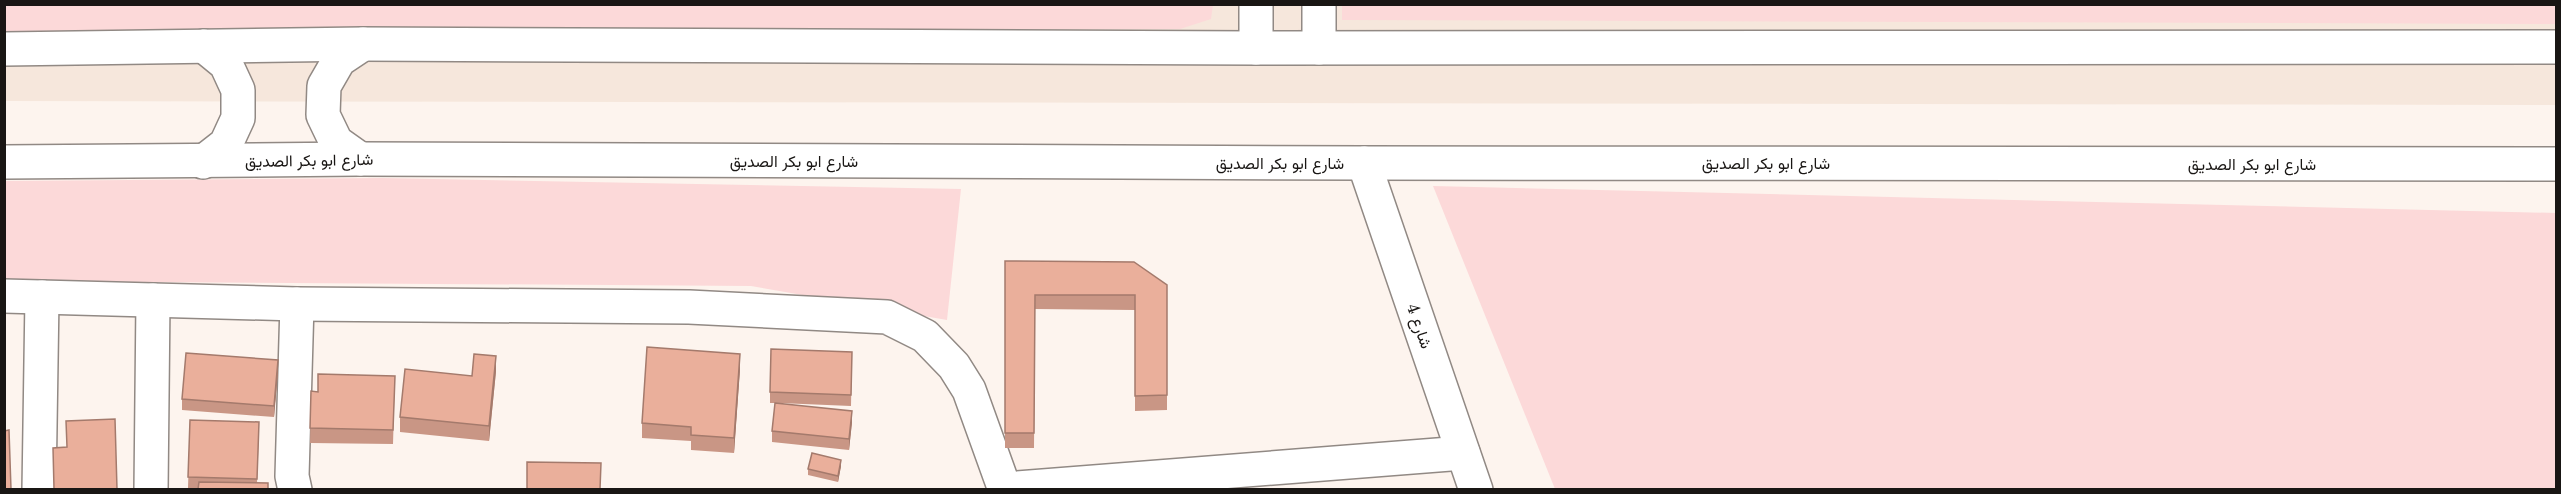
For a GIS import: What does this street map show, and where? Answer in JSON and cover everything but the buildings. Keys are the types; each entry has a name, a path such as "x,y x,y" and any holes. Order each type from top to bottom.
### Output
{"main road":[{"path":"1256,48 1257,4"},
{"path":"1319,4 1319,48"},
{"path":"360,159 336,142 323,115 324,86 339,60 363,44"},
{"path":"4,49 363,44 1256,48 2556,47"},
{"path":"203,162 226,144 238,118 238,90 226,64 204,46"},
{"name":"شارع ابو بكر الصديق","path":"4,162 360,159 2556,164"},
{"name":"شارع 4","path":"1364,163 1476,489"},
{"path":"4,296 297,304 689,306 887,317 925,336 954,366 969,390 1005,489 1173,483 1463,453"},
{"path":"39,489 42,297"},
{"path":"151,489 153,300"},
{"path":"295,489 292,476 297,304"}],"shaded area":[{"path":"5,4 2556,5 2556,105 5,101"},
{"path":"2556,4 2556,24 1342,20 1342,5"},
{"path":"4,5 1213,5 1211,19 1180,29 5,32"},
{"path":"382,178 961,189 947,320 751,286 5,281 4,181"},
{"path":"1433,186 2556,213 2556,489 1555,489"}]}
